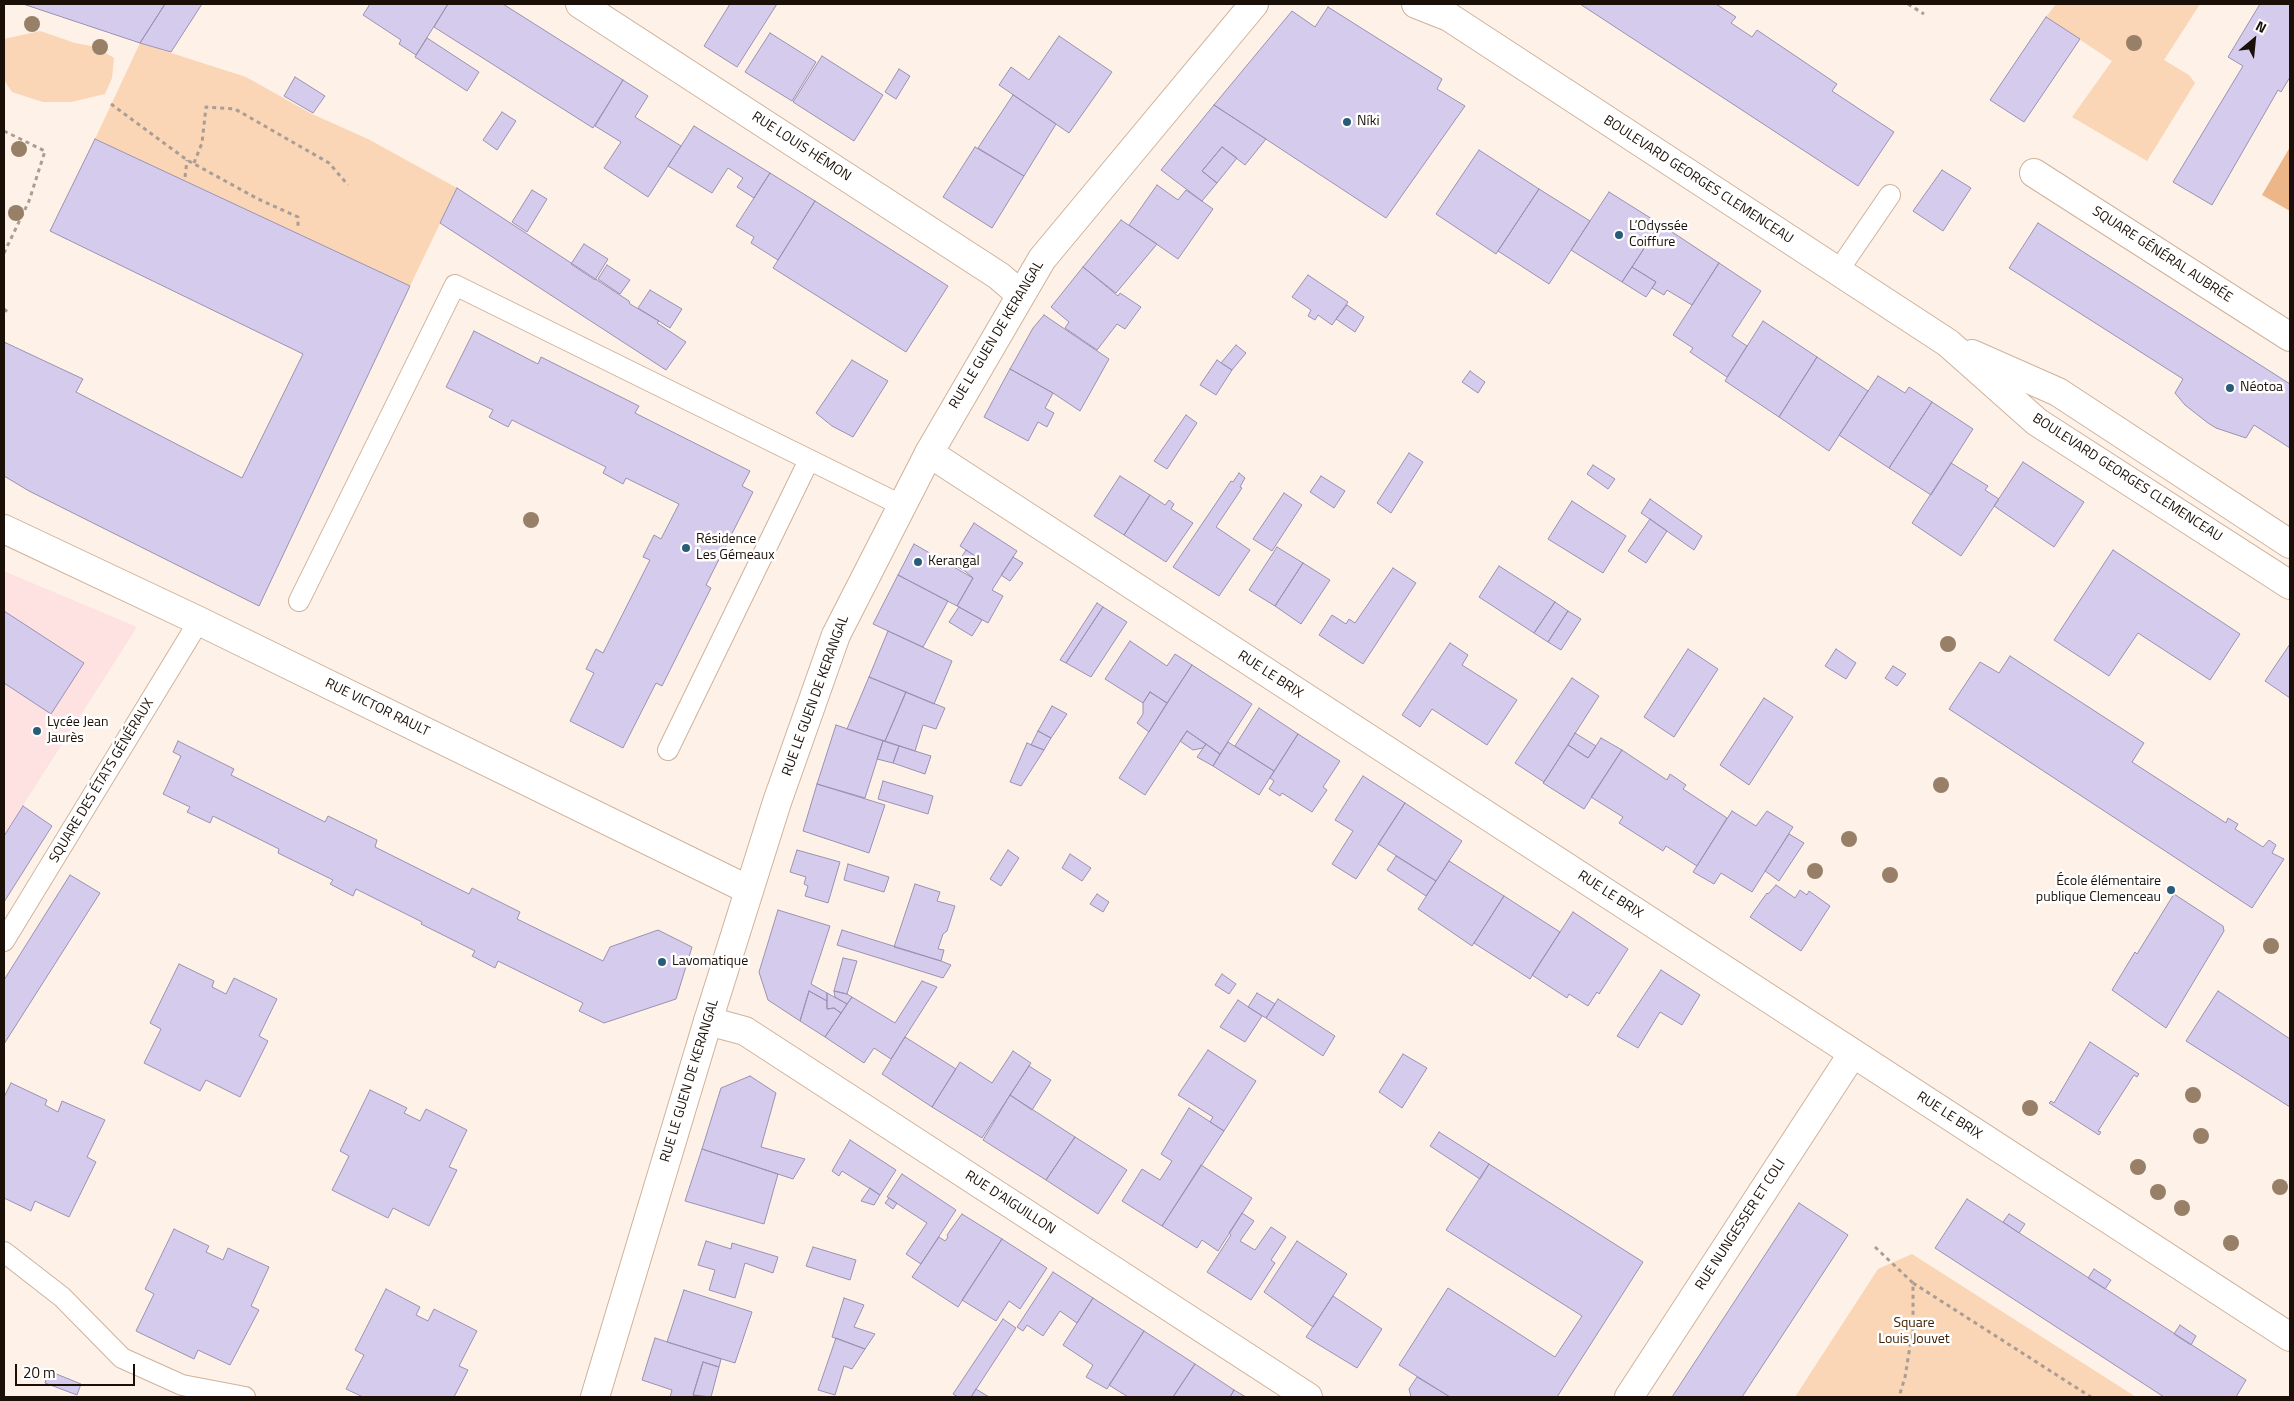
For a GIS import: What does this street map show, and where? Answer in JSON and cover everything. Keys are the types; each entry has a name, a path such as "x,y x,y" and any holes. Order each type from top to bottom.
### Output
{"street":[{"name":"RUE LOUIS HÉMON","path":"580,4 999,276 1020,294"},
{"name":"RUE LE GUEN DE KERANGAL","path":"595,1397 708,1021 777,802 836,635 929,453 1020,294 1042,260 1254,4"},
{"name":"BOULEVARD GEORGES CLEMENCEAU","path":"1416,4 1443,10 1948,343 2037,422 2290,585"},
{"name":"SQUARE GÉNÉRAL AUBRÉE","path":"2034,173 2290,337"},
{"name":"BOULEVARD GEORGES CLEMENCEAU","path":"1948,343 2058,392 2290,544"},
{"name":"RUE LE BRIX","path":"929,453 2290,1337"},
{"name":"RUE VICTOR RAULT","path":"4,529 199,621 750,890"},
{"name":"RUE D'AIGUILLON","path":"708,1021 745,1031 1308,1397"},
{"name":"RUE NUNGESSER ET COLI","path":"1629,1397 1853,1053"}],"lane":[{"path":"1838,271 1890,195"},
{"path":"299,601 455,285 901,505"},
{"path":"668,750 809,460"},
{"name":"SQUARE DES ÉTATS GÉNÉRAUX","path":"4,941 199,621"},
{"path":"4,1252 62,1298 122,1358 182,1385 244,1397"}],"path":[{"path":"1908,4 1924,14"},
{"path":"111,104 187,160 258,199 298,217 298,229"},
{"path":"194,163 202,143 206,107 235,109 329,163 348,185"},
{"path":"4,131 45,150 29,201 4,253"},
{"path":"185,176 187,160"},
{"path":"4,309 10,314"},
{"path":"1875,1247 1912,1283 2091,1397"},
{"path":"1899,1397 1905,1377 1913,1328 1912,1283"}],"shaded area":[{"path":"2290,147 2290,211 2262,195"},
{"name":"Lycée Jean Jaurès","path":"4,571 137,627 4,835"}],"green space":[{"path":"2056,4 2200,4 2164,60 2189,75 2195,83 2147,161 2072,117 2112,61 2046,17"},
{"path":"40,31 75,43 96,47 114,58 112,78 105,94 71,102 43,102 12,92 4,80 4,39"},
{"path":"140,43 246,77 312,114 368,139 457,188 410,286 95,139"},
{"name":"Square Louis Jouvet","path":"1912,1254 2136,1397 1795,1397 1878,1269"}],"building":[{"path":"23,4 165,4 140,43"},
{"path":"165,4 202,4 171,52 140,43"},
{"path":"370,4 448,4 416,55 399,44 401,40 363,15"},
{"path":"448,4 503,4 623,80 593,128 434,27"},
{"path":"730,4 777,4 737,67 704,46"},
{"path":"1580,4 1716,4 1736,17 1731,23 1752,37 1757,30 1837,84 1832,91 1894,132 1858,186"},
{"path":"2260,4 2290,4 2290,77 2281,92 2278,90 2212,205 2173,182 2243,66 2228,57"},
{"name":"Níki","path":"1328,7 1442,79 1437,89 1465,106 1386,218 1214,105 1292,11 1315,27"},
{"path":"2046,17 2080,39 2024,122 1990,100"},
{"path":"770,33 816,62 792,101 745,72"},
{"path":"1059,36 1112,72 1069,133 999,85 1011,67 1029,80"},
{"path":"427,38 479,72 467,91 415,57"},
{"path":"822,56 883,95 854,141 793,102"},
{"path":"899,69 910,76 896,99 885,92"},
{"path":"295,77 325,96 313,113 284,96"},
{"path":"623,80 648,96 635,117 681,146 648,197 604,168 621,142 595,126"},
{"path":"1013,95 1056,124 1024,176 978,148"},
{"path":"1214,105 1266,139 1245,165 1222,147 1202,171 1217,183 1202,201 1161,170"},
{"path":"502,112 516,121 497,150 483,140"},
{"path":"694,126 770,173 754,198 737,187 743,178 728,168 712,193 668,166"},
{"path":"95,139 410,286 259,606 29,491 4,476 4,342 83,379 76,392 242,478 303,354 50,231"},
{"path":"975,147 1024,176 992,228 943,197"},
{"path":"1222,147 1237,158 1217,183 1202,171"},
{"path":"1479,150 1539,189 1496,254 1436,214"},
{"path":"1942,170 1971,188 1943,231 1913,211"},
{"path":"770,173 815,201 778,260 751,243 754,237 736,226"},
{"path":"1157,185 1178,200 1186,190 1213,209 1178,259 1129,225"},
{"path":"457,188 629,301 630,304 659,321 657,323 686,342 666,370 440,223"},
{"path":"1539,189 1590,221 1549,284 1498,251"},
{"path":"532,190 547,199 527,232 512,222"},
{"path":"1609,192 1660,224 1622,282 1571,250"},
{"path":"815,201 948,286 906,352 773,268"},
{"path":"1121,220 1157,244 1116,293 1083,267"},
{"path":"2038,223 2290,384 2290,448 2254,425 2246,438 2216,428 2208,423 2185,405 2175,393 2183,379 2009,268"},
{"path":"1660,224 1719,263 1692,305 1667,290 1664,295 1652,288 1656,282 1632,267"},
{"path":"584,244 608,259 595,280 571,264"},
{"path":"1719,263 1761,291 1732,336 1747,346 1727,377 1690,352 1693,348 1673,335"},
{"path":"607,265 630,280 620,294 598,279"},
{"path":"1083,267 1118,296 1120,293 1141,307 1125,329 1117,324 1097,350 1065,328 1069,322 1051,307"},
{"path":"1632,267 1656,282 1646,297 1622,282"},
{"path":"1308,275 1348,302 1332,325 1318,315 1315,320 1308,316 1311,310 1292,297"},
{"path":"650,290 682,309 670,328 638,308"},
{"path":"1347,305 1364,317 1355,332 1336,319"},
{"path":"1044,315 1109,359 1080,411 1053,393 1010,369 1033,328"},
{"path":"1763,321 1817,357 1779,417 1725,381"},
{"name":"Résidence Les Gémeaux","path":"474,331 538,364 541,357 639,406 635,413 750,471 742,486 753,492 706,585 711,588 662,686 656,683 623,748 570,721 594,673 586,669 596,649 603,653 650,560 643,557 654,535 661,539 679,504 626,478 623,484 603,473 606,467 512,420 508,427 489,417 493,410 446,387"},
{"path":"1236,345 1246,353 1232,370 1221,363"},
{"path":"1817,357 1868,391 1829,451 1779,417"},
{"path":"852,360 888,381 853,437 832,426 816,413"},
{"path":"1217,360 1232,370 1216,395 1200,385"},
{"path":"1010,369 1053,393 1045,408 1054,413 1047,427 1038,422 1028,441 984,417"},
{"path":"1470,371 1485,382 1478,393 1462,382"},
{"path":"1878,376 1905,393 1909,387 1932,402 1889,468 1839,435"},
{"path":"1932,402 1973,429 1931,495 1889,468"},
{"path":"1186,415 1197,423 1167,469 1154,461"},
{"path":"1409,453 1423,462 1391,513 1377,503"},
{"path":"2023,462 2084,502 2054,547 1994,506"},
{"path":"1951,463 1988,486 1985,490 1999,499 1961,556 1912,523"},
{"path":"1593,465 1615,479 1608,489 1587,474"},
{"path":"1239,473 1245,478 1240,487 1242,488 1216,527 1250,550 1219,596 1173,567 1231,481 1233,482"},
{"path":"1120,476 1150,495 1124,535 1094,516"},
{"path":"1321,476 1345,491 1334,508 1310,492"},
{"path":"1284,493 1302,505 1272,551 1253,539"},
{"path":"1150,495 1165,505 1169,500 1174,504 1171,509 1193,523 1166,562 1124,535"},
{"path":"1650,499 1702,536 1694,550 1641,513"},
{"path":"1572,501 1626,536 1603,573 1548,539"},
{"path":"1650,519 1667,531 1646,563 1628,551"},
{"path":"974,523 1017,551 992,590 1003,596 988,623 957,606 973,578 965,571 975,556 960,546"},
{"path":"914,544 973,578 957,606 898,575"},
{"path":"1277,547 1303,563 1275,606 1249,590"},
{"path":"966,550 975,556 965,571 956,566"},
{"path":"2113,550 2240,634 2210,680 2138,633 2109,676 2054,640"},
{"path":"1013,557 1023,563 1010,581 1001,575"},
{"path":"1303,563 1330,580 1301,624 1275,606"},
{"path":"1499,566 1555,602 1534,633 1479,597"},
{"path":"1393,568 1416,583 1363,664 1319,635 1332,615 1346,624 1349,619 1355,623"},
{"path":"898,575 948,601 923,647 873,624"},
{"path":"1555,602 1568,611 1548,642 1534,633"},
{"path":"1097,603 1103,607 1066,663 1060,660"},
{"path":"959,607 982,620 972,636 949,622"},
{"path":"1103,607 1127,622 1091,677 1066,663"},
{"path":"4,611 84,663 51,714 4,683"},
{"path":"1568,611 1581,619 1561,650 1548,642"},
{"path":"888,631 952,661 934,704 869,677"},
{"path":"1130,641 1167,666 1175,654 1192,665 1167,703 1150,692 1143,703 1105,679"},
{"path":"1450,643 1468,655 1462,665 1517,700 1487,745 1432,709 1420,727 1402,715"},
{"path":"2290,644 2290,698 2265,681"},
{"path":"1688,649 1718,669 1674,737 1644,717"},
{"path":"1836,649 1856,663 1846,679 1825,666"},
{"name":"École élémentaire publique Clemenceau","path":"2010,656 2144,743 2132,762 2226,823 2228,818 2238,824 2235,829 2263,847 2269,840 2276,845 2272,853 2284,859 2252,908 1949,709 1980,662 1999,673"},
{"path":"1192,665 1252,704 1220,754 1187,731 1145,795 1119,778"},
{"path":"1893,666 1906,674 1897,686 1885,678"},
{"path":"869,677 906,692 885,741 847,729"},
{"path":"1572,678 1599,696 1544,782 1515,763"},
{"path":"906,692 945,708 936,729 923,725 915,751 885,741"},
{"path":"1150,692 1167,703 1149,732 1137,723 1143,714 1143,703"},
{"path":"1764,698 1793,717 1749,785 1720,765"},
{"path":"1052,706 1067,714 1051,738 1038,731"},
{"path":"1259,708 1298,734 1274,771 1235,746"},
{"path":"836,725 883,741 865,798 817,784"},
{"path":"1038,731 1051,738 1044,750 1031,745"},
{"path":"1187,731 1206,744 1203,748 1193,750 1180,741"},
{"path":"1575,733 1596,746 1588,758 1568,745"},
{"path":"1298,734 1340,761 1323,787 1327,790 1312,812 1282,793 1280,796 1269,789 1274,781 1270,778"},
{"path":"1601,738 1622,750 1584,809 1543,783 1568,745 1588,758"},
{"path":"178,741 234,769 231,775 325,822 328,816 377,840 375,847 469,894 472,888 520,912 517,919 603,961 610,947 658,930 692,947 676,999 604,1023 579,1011 583,1003 498,961 495,968 472,956 475,951 421,924 422,922 356,889 353,896 330,884 333,880 278,853 279,849 213,816 210,823 187,812 190,807 163,794 181,756 173,752"},
{"path":"883,741 899,746 893,763 877,759"},
{"path":"1228,742 1274,771 1259,795 1213,766"},
{"path":"1027,743 1044,750 1021,786 1010,782"},
{"path":"1206,744 1220,754 1213,766 1197,757"},
{"path":"899,746 931,756 925,774 893,763"},
{"path":"1622,750 1667,780 1670,774 1686,785 1683,789 1727,818 1697,866 1666,846 1663,851 1619,823 1623,817 1591,797"},
{"path":"1363,776 1405,803 1356,879 1332,864 1353,831 1335,820"},
{"path":"883,781 933,796 928,814 878,799"},
{"path":"817,784 885,805 869,853 803,831"},
{"path":"1405,803 1462,841 1436,881 1378,844"},
{"path":"23,806 52,826 4,902 4,836"},
{"path":"1732,811 1756,826 1767,811 1793,827 1752,892 1721,873 1714,884 1693,872"},
{"path":"1789,834 1804,843 1779,881 1765,871"},
{"path":"797,850 840,862 828,903 805,896 808,886 804,884 806,877 790,872"},
{"path":"1008,850 1019,858 1001,886 990,879"},
{"path":"1070,854 1091,868 1082,881 1062,868"},
{"path":"1396,856 1436,881 1426,896 1387,870"},
{"path":"1449,861 1504,896 1472,946 1418,909"},
{"path":"848,864 889,877 884,892 844,880"},
{"path":"70,875 100,893 4,1044 4,980"},
{"path":"915,884 940,892 937,901 955,906 947,931 943,934 938,949 944,950 941,961 894,947"},
{"path":"1776,885 1795,898 1800,890 1807,895 1809,891 1830,906 1801,951 1750,917 1767,893"},
{"path":"1097,894 1109,902 1103,912 1090,904"},
{"path":"2174,894 2223,926 2224,931 2166,1028 2112,990"},
{"path":"1504,896 1560,932 1530,979 1474,943"},
{"path":"778,910 830,926 811,984 827,993 827,1001 809,991 800,1021 768,1000 759,972"},
{"path":"1573,912 1628,949 1599,994 1597,992 1588,1006 1569,994 1567,998 1532,975"},
{"path":"842,930 951,965 943,978 837,945"},
{"path":"843,958 857,961 847,994 834,991"},
{"path":"179,964 214,981 212,987 226,994 234,978 277,999 259,1036 268,1041 240,1097 206,1080 200,1091 144,1063 161,1029 150,1023"},
{"path":"1661,970 1700,995 1682,1025 1660,1012 1638,1048 1617,1036"},
{"path":"1222,974 1236,984 1229,994 1215,985"},
{"path":"922,981 937,987 891,1059 874,1048 864,1063 825,1037 852,997 895,1023"},
{"path":"809,991 827,1001 827,1009 834,1008 841,1013 825,1037 800,1021"},
{"path":"834,991 852,997 847,1004 835,997"},
{"path":"2218,991 2290,1039 2290,1107 2186,1041"},
{"path":"827,993 847,1004 841,1013 834,1008 827,1009"},
{"path":"1257,993 1275,1004 1266,1018 1248,1007"},
{"path":"1278,999 1335,1036 1323,1056 1266,1018"},
{"path":"1238,1000 1262,1016 1245,1042 1220,1027"},
{"path":"905,1037 956,1069 932,1107 882,1074"},
{"path":"2090,1042 2139,1074 2137,1077 2134,1075 2098,1131 2101,1132 2099,1135 2049,1103 2051,1101 2054,1103"},
{"path":"1208,1050 1256,1081 1224,1131 1210,1122 1213,1117 1178,1095"},
{"path":"1013,1051 1031,1063 982,1138 932,1107 960,1062 992,1083"},
{"path":"1403,1054 1427,1068 1402,1108 1379,1092"},
{"path":"1029,1066 1051,1080 1032,1110 1010,1095"},
{"path":"750,1076 776,1093 761,1147 805,1159 793,1179 702,1149 721,1088"},
{"path":"11,1083 47,1100 45,1105 58,1112 62,1101 105,1120 87,1157 96,1162 69,1217 35,1201 31,1211 4,1198 4,1097"},
{"path":"370,1090 407,1108 404,1113 420,1121 426,1109 467,1130 449,1167 457,1170 429,1226 393,1208 388,1218 332,1190 349,1156 340,1151"},
{"path":"1010,1095 1075,1137 1046,1180 983,1140"},
{"path":"1189,1108 1224,1131 1162,1226 1122,1201 1142,1169 1160,1180 1172,1161 1161,1154"},
{"path":"1439,1132 1489,1164 1480,1179 1430,1146"},
{"path":"1075,1137 1127,1170 1098,1214 1046,1180"},
{"path":"850,1140 896,1170 880,1195 842,1171 839,1176 832,1171"},
{"path":"702,1149 778,1174 764,1224 685,1201"},
{"path":"1489,1164 1643,1262 1557,1397 1450,1397 1399,1365 1448,1288 1555,1357 1582,1316 1446,1230"},
{"path":"1201,1165 1252,1198 1218,1251 1202,1240 1197,1248 1162,1226"},
{"path":"902,1174 956,1210 921,1264 906,1254 927,1223 887,1197"},
{"path":"870,1188 880,1195 874,1205 861,1201"},
{"path":"889,1198 897,1203 893,1209 885,1203"},
{"path":"1967,1199 2246,1380 2236,1397 2164,1397 1935,1248"},
{"path":"1799,1203 1848,1235 1742,1397 1672,1397"},
{"path":"1242,1213 1254,1221 1240,1241 1255,1250 1271,1227 1286,1237 1271,1260 1275,1263 1251,1300 1207,1272 1231,1235 1229,1233"},
{"path":"962,1214 1002,1239 958,1307 912,1277 939,1237 945,1241 948,1237 947,1235"},
{"path":"2009,1214 2025,1224 2019,1233 2003,1222"},
{"path":"174,1229 209,1246 206,1252 223,1260 228,1248 269,1267 251,1306 259,1310 230,1365 198,1350 194,1359 136,1331 154,1294 145,1289"},
{"path":"1002,1239 1047,1268 1020,1309 1009,1301 996,1321 962,1300"},
{"path":"706,1241 731,1249 732,1243 778,1257 773,1273 745,1263 735,1298 709,1290 715,1270 698,1265"},
{"path":"1297,1241 1347,1274 1313,1327 1264,1292"},
{"path":"813,1247 856,1260 850,1280 806,1266"},
{"path":"2094,1269 2111,1280 2105,1289 2088,1278"},
{"path":"1053,1272 1093,1298 1077,1323 1060,1311 1043,1336 1027,1325 1023,1331 1017,1327"},
{"path":"386,1289 420,1307 416,1315 428,1321 434,1309 477,1331 459,1366 468,1370 454,1397 363,1397 346,1389 364,1355 355,1350"},
{"path":"684,1290 752,1312 735,1363 667,1342"},
{"path":"1333,1296 1382,1329 1357,1368 1306,1337"},
{"path":"844,1298 864,1305 854,1327 875,1334 865,1349 832,1337"},
{"path":"1093,1298 1144,1331 1107,1389 1086,1377 1093,1365 1063,1345"},
{"path":"1003,1319 1016,1328 971,1397 958,1397 953,1394"},
{"path":"2180,1325 2196,1336 2191,1345 2174,1334"},
{"path":"1144,1331 1195,1364 1173,1397 1128,1397 1109,1385"},
{"path":"655,1338 721,1359 719,1367 703,1362 693,1395 703,1397 670,1397 672,1390 642,1380"},
{"path":"836,1338 865,1349 852,1369 844,1366 835,1395 818,1390"},
{"path":"703,1362 719,1367 711,1397 693,1395"},
{"path":"1195,1364 1234,1390 1230,1397 1173,1397"},
{"path":"49,1371 81,1384 77,1395 45,1383"},
{"path":"1417,1377 1450,1397 1411,1397 1409,1389"},
{"path":"976,1389 989,1397 971,1397"},
{"path":"1234,1390 1246,1397 1230,1397"}],"place":[{"name":"Níki","path":"1347,122"},
{"name":"L’Odyssée Coiffure","path":"1619,235"},
{"name":"Néotoa","path":"2230,388"},
{"name":"Résidence Les Gémeaux","path":"686,548"},
{"name":"Kerangal","path":"918,562"},
{"name":"Lycée Jean Jaurès","path":"37,731"},
{"name":"École élémentaire publique Clemenceau","path":"2171,890"},
{"name":"Lavomatique","path":"662,962"}]}
